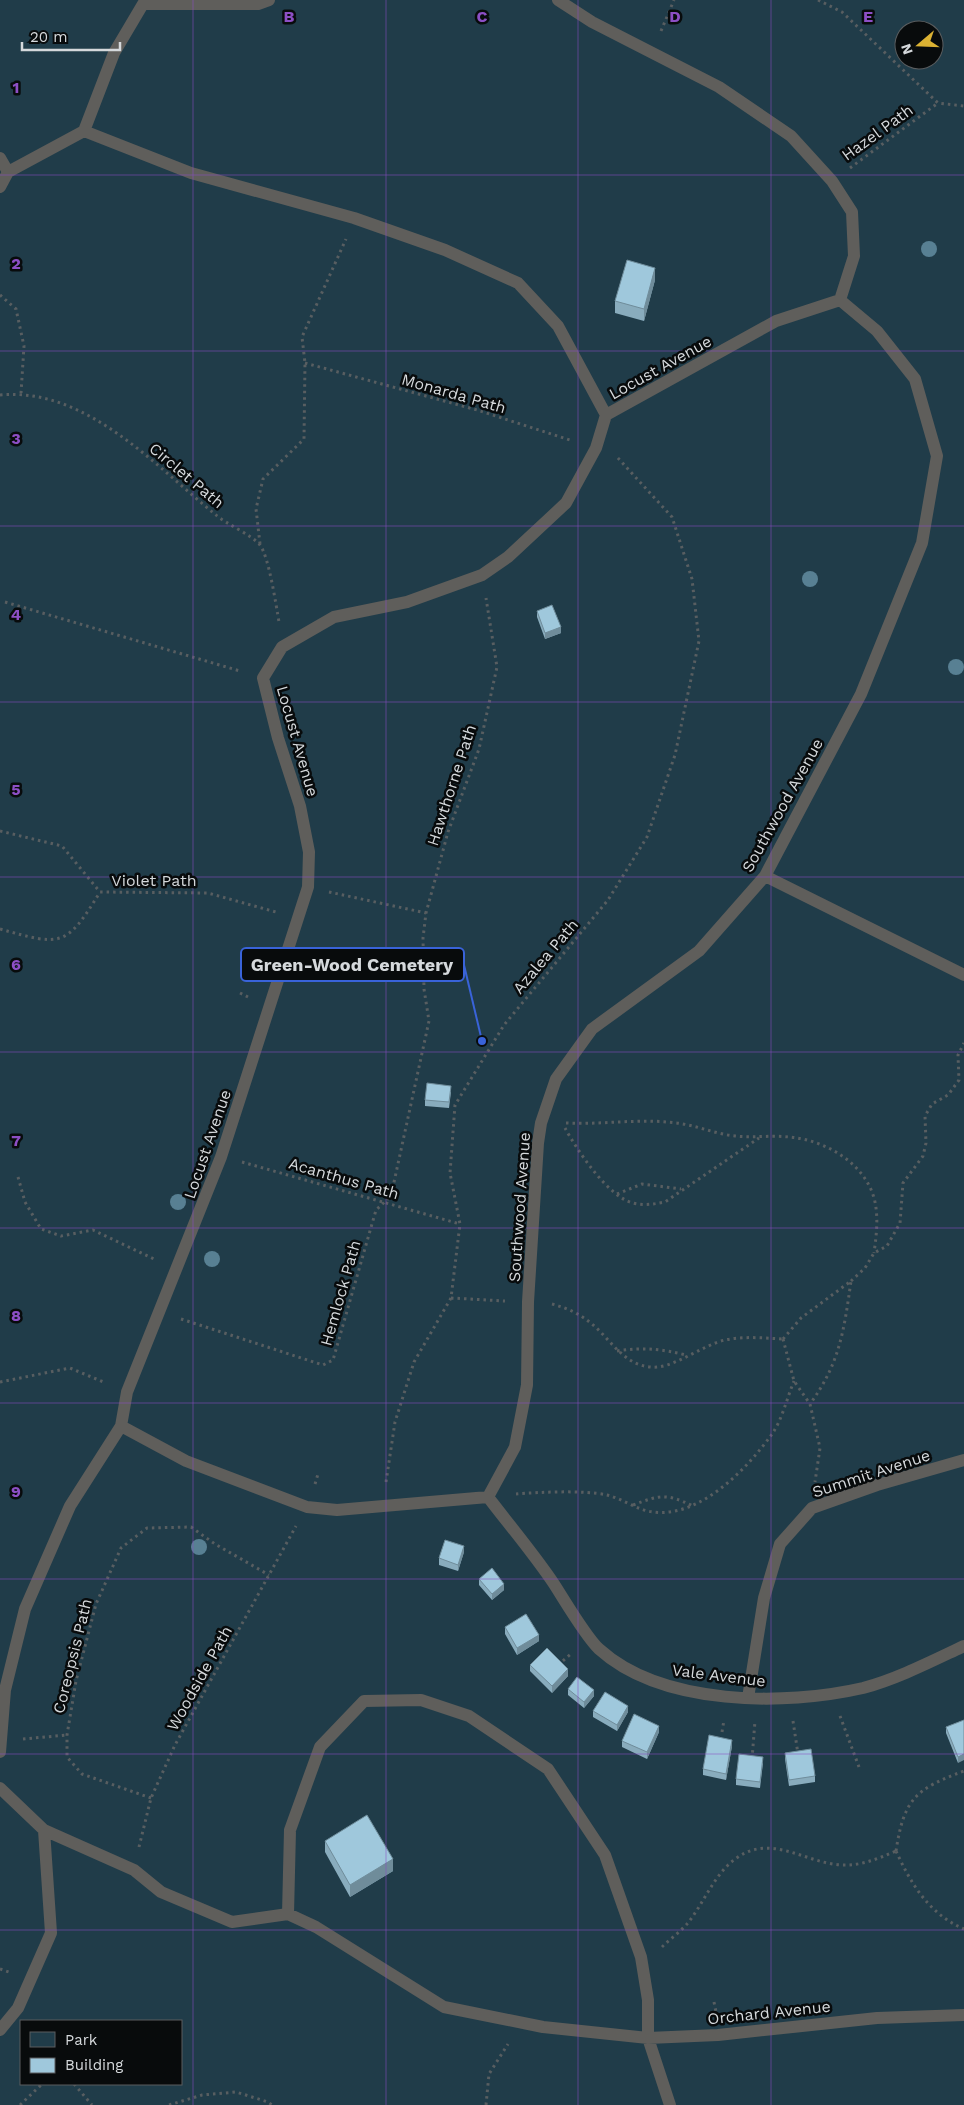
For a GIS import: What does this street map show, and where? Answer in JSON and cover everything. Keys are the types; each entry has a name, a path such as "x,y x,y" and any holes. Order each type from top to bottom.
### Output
{"lane":[{"path":"0,187 8,172 84,131 114,53 140,2 258,4 269,0"},
{"path":"558,0 592,22 719,87 791,136 832,181 852,212 854,256 840,300"},
{"path":"84,131 191,173 354,218 445,250 518,283 558,326 606,415"},
{"path":"0,158 8,172"},
{"name":"Locust Avenue","path":"1,1746 5,1690 25,1609 70,1506 121,1426 127,1392 222,1157 308,887 309,852 300,806 278,738 263,678 282,647 334,617 408,602 482,575 508,557 566,502 596,448 606,415 776,321 840,300"},
{"name":"Southwood Avenue","path":"488,1497 515,1447 527,1385 528,1302 538,1143 541,1123 556,1079 592,1029 699,950 765,876 861,694 922,543 937,456 915,379 877,331 840,300"},
{"path":"765,876 964,976"},
{"path":"121,1426 186,1461 308,1507 338,1510 382,1508 488,1497"},
{"name":"Summit Avenue","path":"748,1698 764,1598 780,1544 812,1508 877,1485 964,1460"},
{"name":"Vale Avenue","path":"488,1497 542,1567 598,1648 630,1672 676,1689 748,1698 816,1697 865,1687 964,1646"},
{"path":"0,1788 44,1830 134,1870 161,1892 232,1922 288,1914 290,1830 320,1747 364,1702 421,1700 469,1716 548,1769 605,1854 641,1957 648,2000 648,2038 670,2105"},
{"path":"0,2030 18,2008 51,1933 44,1830"},
{"name":"Orchard Avenue","path":"288,1914 316,1927 444,2007 522,2022 648,2038 718,2035 877,2018 964,2015"}],"path":[{"path":"652,52 674,0"},
{"name":"Hazel Path","path":"818,0 842,12 938,103 964,106"},
{"name":"Hazel Path","path":"832,181 938,103"},
{"path":"282,647 274,589 260,545 256,509 263,479 304,439 305,364 302,337 326,286 354,218"},
{"path":"0,295 16,309 24,346 21,393"},
{"name":"Monarda Path","path":"305,364 477,410 596,448"},
{"name":"Circlet Path","path":"0,395 21,393 74,408 119,435 217,516 260,545"},
{"name":"Azalea Path","path":"382,1508 395,1422 414,1362 451,1298 460,1224 450,1173 455,1105 504,1025 608,900 647,837 675,755 699,641 692,579 672,517 620,458 596,448"},
{"name":"Hawthorne Path","path":"384,1203 391,1196 429,1021 424,989 423,938 426,913 448,832 479,749 497,667 482,575"},
{"path":"5,602 263,678"},
{"path":"0,831 62,846 100,892"},
{"path":"308,887 426,913"},
{"name":"Violet Path","path":"0,929 43,941 55,940 67,935 82,922 100,892 208,892 298,919"},
{"path":"874,1253 887,1246 900,1222 903,1183 923,1156 926,1143 925,1116 932,1104 948,1095 959,1080 958,1055 964,1043"},
{"path":"760,1137 665,1202 651,1205 632,1203 616,1194 593,1170 562,1123 592,1124 652,1121 678,1123 734,1136 788,1137 812,1140 831,1148 846,1158 861,1173 876,1207 874,1253 865,1268 851,1281 801,1318 783,1339"},
{"name":"Acanthus Path","path":"222,1157 460,1224"},
{"path":"18,1177 25,1202 41,1229 61,1236 93,1230 177,1270"},
{"path":"616,1194 642,1184 682,1189"},
{"name":"Hemlock Path","path":"159,1311 323,1365 333,1360 376,1210 384,1203"},
{"path":"810,1404 832,1368 842,1340 851,1281"},
{"path":"451,1298 552,1304 572,1310 593,1325 617,1351 631,1362 649,1368 663,1367 724,1340 744,1338 783,1339"},
{"path":"783,1339 794,1381 810,1404 820,1448 812,1508"},
{"path":"617,1351 637,1348 659,1348 687,1355"},
{"path":"0,1382 70,1368 127,1392"},
{"path":"488,1497 538,1492 607,1495 632,1506 653,1512 672,1512 694,1506 707,1500 732,1480 773,1433 794,1381"},
{"path":"632,1506 659,1495 673,1496 694,1506"},
{"name":"Woodside Path","path":"134,1870 151,1798 175,1745 308,1507"},
{"name":"Coreopsis Path","path":"151,1798 82,1774 67,1757 67,1735 76,1681 96,1604 121,1548 147,1528 191,1527 269,1576"},
{"path":"841,1720 859,1766"},
{"path":"794,1731 799,1757"},
{"path":"1,1746 67,1735"},
{"path":"752,1762 753,1735"},
{"path":"964,1771 932,1782 911,1802 900,1826 896,1851 910,1882 930,1907 964,1929"},
{"path":"641,1957 659,1949 687,1924 725,1867 739,1856 763,1849 780,1849 839,1865 862,1865 896,1851"},
{"path":"486,2105 489,2074 522,2022"},
{"path":"20,2105 41,2085"},
{"path":"75,2085 92,2105"},
{"path":"168,2105 202,2095 236,2092 272,2105"}],"green space":[{"path":"0,0 964,0 964,2105 0,2105"}],"building":[{"path":"627,260 655,268 644,309 615,301"},
{"path":"552,605 561,627 545,633 537,611"},
{"path":"427,1083 451,1086 449,1102 425,1100"},
{"path":"445,1540 464,1546 458,1565 439,1558"},
{"path":"492,1568 504,1584 492,1594 479,1579"},
{"path":"526,1614 539,1635 517,1648 505,1627"},
{"path":"547,1648 568,1669 552,1686 530,1665"},
{"path":"577,1677 594,1690 584,1702 568,1689"},
{"path":"605,1692 628,1706 617,1725 593,1711"},
{"path":"634,1714 659,1726 647,1752 622,1741"},
{"path":"964,1720 964,1754 958,1757 946,1727"},
{"path":"709,1735 732,1740 726,1774 703,1769"},
{"path":"811,1749 815,1776 789,1780 785,1753"},
{"path":"739,1754 763,1757 760,1782 736,1779"},
{"path":"367,1815 393,1859 350,1885 325,1841"}],"place":[{"name":"Green-Wood Cemetery","path":"482,1041"}]}
